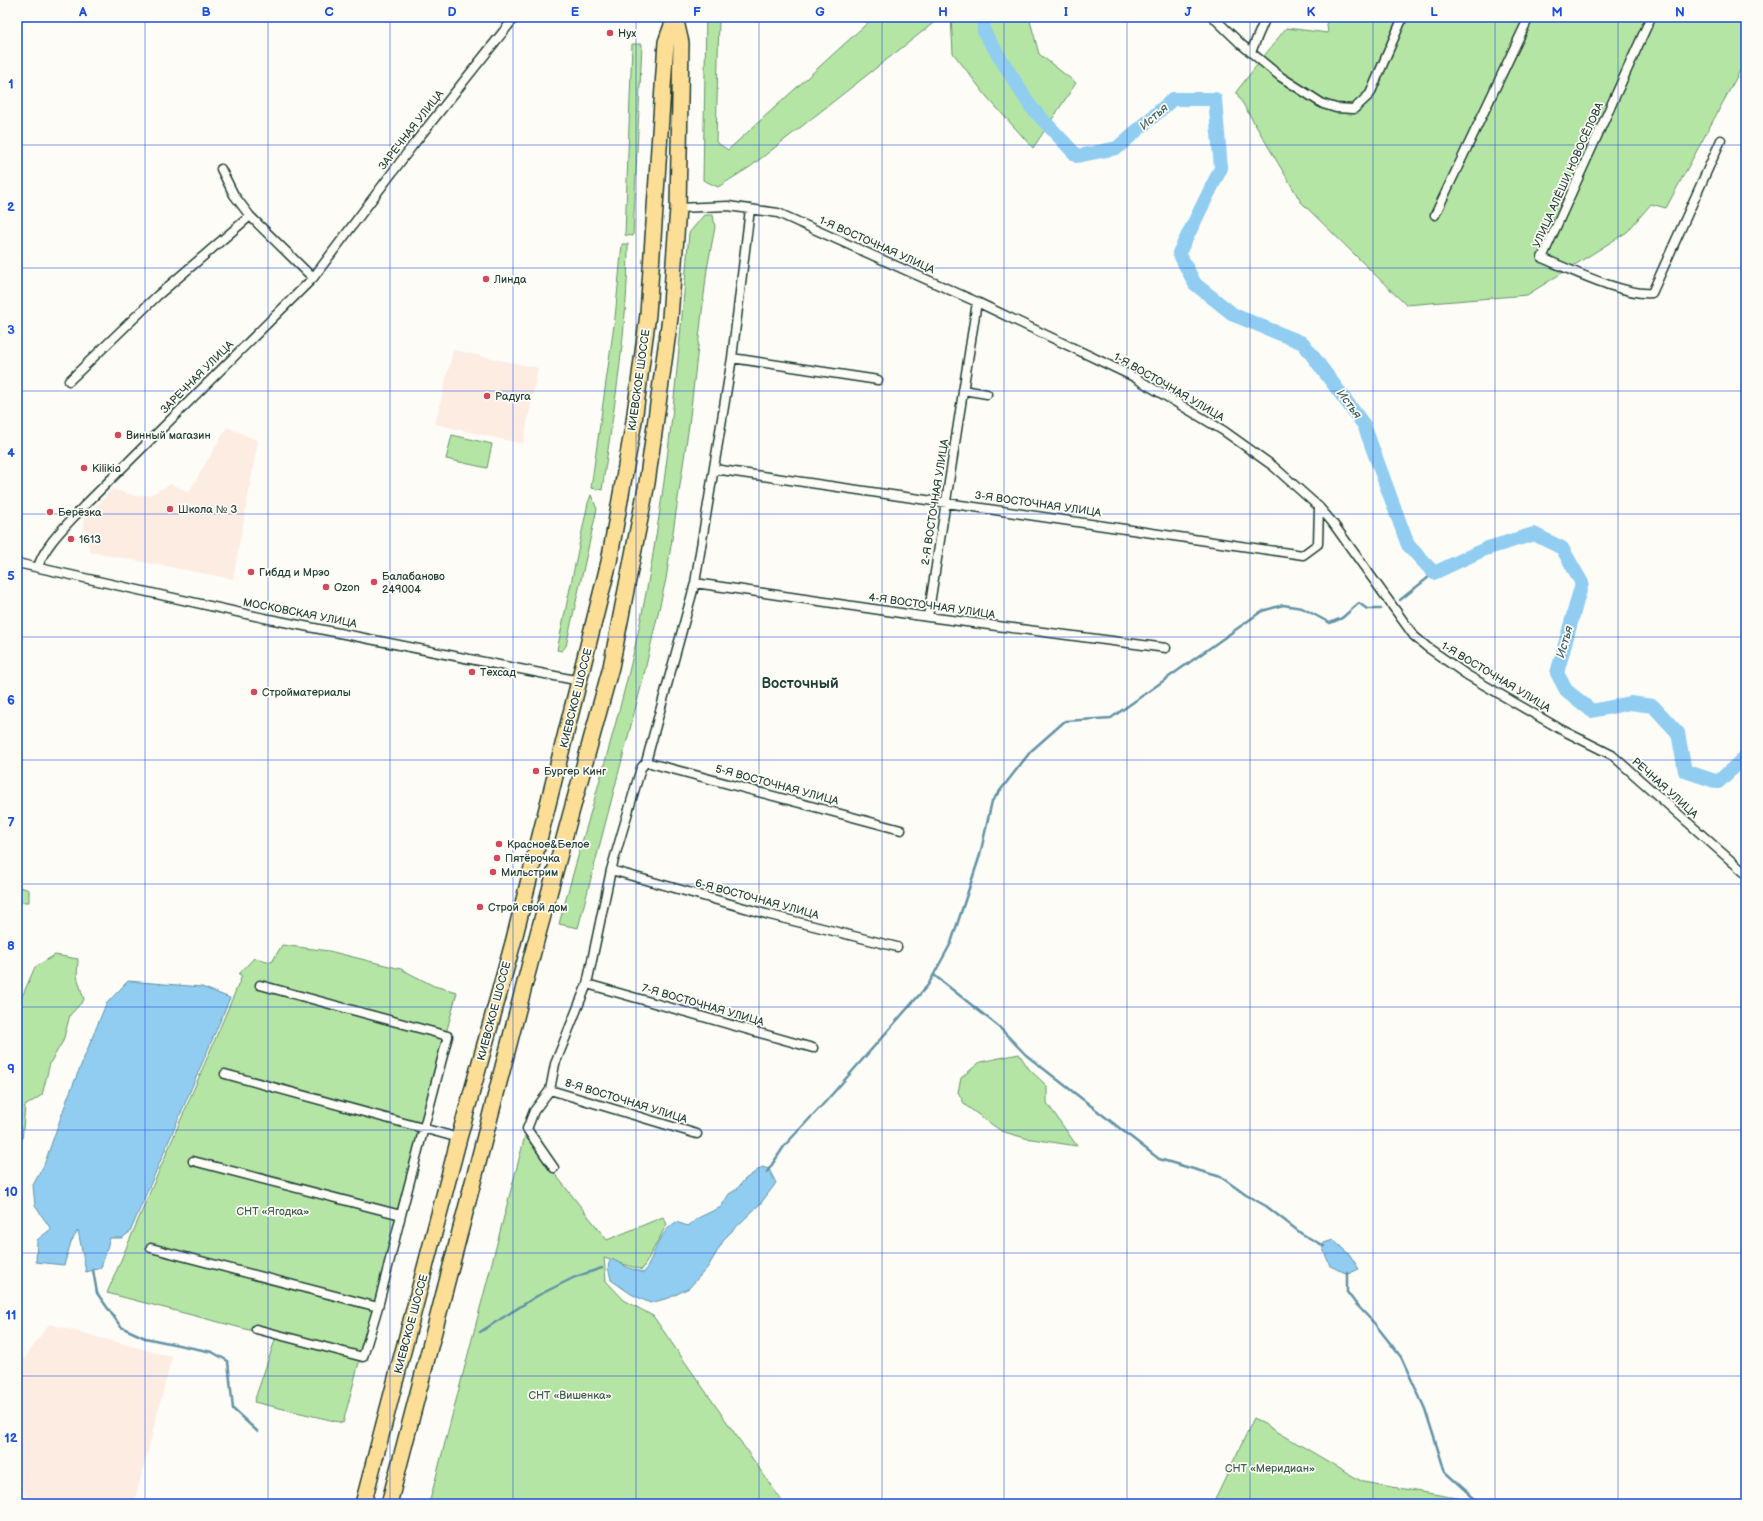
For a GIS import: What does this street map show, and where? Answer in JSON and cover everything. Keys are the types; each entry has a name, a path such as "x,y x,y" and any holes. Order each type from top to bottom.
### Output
{"highway":[{"name":"КИЕВСКОЕ ШОССЕ","path":"389,1504 531,960 611,667 644,501 670,318 678,208 681,43 675,17"},
{"name":"КИЕВСКОЕ ШОССЕ","path":"363,1504 459,1138 513,943 609,562 634,421 648,314 666,42 675,17"},
{"path":"621,499 627,491 632,488 639,489 644,501"}],"street":[{"name":"ЗАРЕЧНАЯ УЛИЦА","path":"38,567 41,558 74,517 313,278 413,145 515,17"},
{"path":"1213,17 1281,77 1323,104 1336,108 1354,109 1370,94 1403,17"},
{"path":"1251,52 1266,17"},
{"path":"1435,215 1529,17"},
{"name":"УЛИЦА АЛЁШИ НОВОСЁЛОВА","path":"1651,17 1542,258 1619,288 1644,294 1652,293 1721,140"},
{"path":"220,169 234,195 250,216 313,278"},
{"name":"1-Я ВОСТОЧНАЯ УЛИЦА","path":"678,208 728,206 778,214 977,302 1141,381 1224,431 1273,466 1319,507 1414,636 1427,648 1467,675 1562,730"},
{"path":"554,1168 527,1129 534,1111 550,1090 555,1064 587,984 611,870 641,768 646,762 695,583 732,358 750,209"},
{"path":"69,381 157,296 250,216"},
{"name":"2-Я ВОСТОЧНАЯ УЛИЦА","path":"928,617 977,302"},
{"path":"732,358 878,380"},
{"path":"963,390 987,394"},
{"name":"3-Я ВОСТОЧНАЯ УЛИЦА","path":"714,469 1303,555 1318,544 1319,507"},
{"name":"МОСКОВСКАЯ УЛИЦА","path":"17,563 264,618 500,663 580,680"},
{"name":"4-Я ВОСТОЧНАЯ УЛИЦА","path":"695,583 928,617 1166,648"},
{"name":"РЕЧНАЯ УЛИЦА","path":"1562,730 1612,756 1746,874"},
{"name":"5-Я ВОСТОЧНАЯ УЛИЦА","path":"646,762 901,830"},
{"name":"6-Я ВОСТОЧНАЯ УЛИЦА","path":"611,870 766,914 897,947"},
{"name":"7-Я ВОСТОЧНАЯ УЛИЦА","path":"587,984 813,1048"},
{"path":"256,1329 363,1357 378,1307 448,1036 260,985"},
{"path":"226,1074 459,1138"},
{"name":"8-Я ВОСТОЧНАЯ УЛИЦА","path":"550,1090 697,1134"},
{"path":"193,1161 401,1215"},
{"path":"150,1248 378,1307"}],"shaded area":[{"name":"Радуга","path":"453,350 538,368 523,444 435,424"},
{"name":"Школа № 3","path":"227,427 258,441 233,579 90,552 83,522 112,489 134,496 150,495 171,484 189,492"},
{"path":"49,1324 172,1357 134,1504 27,1504 17,1465 17,1369"}],"green space":[{"path":"706,17 719,17 716,142 728,150 874,17 941,17 750,167 718,187 703,180"},
{"path":"951,17 1029,17 1039,54 1076,83 1033,148 987,97 953,53"},
{"path":"1326,17 1746,17 1746,67 1742,67 1666,208 1651,204 1627,232 1527,295 1406,305 1301,202 1236,92 1286,28 1328,33"},
{"path":"632,44 642,44 633,236 625,235"},
{"path":"704,215 713,215 715,227 707,269 689,425 666,579 642,683 578,928 559,924 621,704 641,618 668,454 689,233"},
{"path":"622,244 628,244 626,306 616,398 602,490 591,488 615,318"},
{"path":"452,435 492,444 487,468 446,459"},
{"path":"591,495 597,509 566,646 562,651 557,650 588,503"},
{"path":"17,886 29,890 29,902 17,902"},
{"name":"СНТ «Ягодка»","path":"282,945 329,951 401,969 434,986 457,992 343,1423 254,1402 276,1337 107,1293 242,976 239,974 254,958 272,962"},
{"path":"55,955 78,959 77,976 84,1000 70,1015 63,1041 50,1063 42,1095 25,1106 22,1140 17,1142 17,1008 35,967"},
{"path":"1019,1054 1029,1069 1047,1086 1047,1103 1077,1146 1025,1138 1001,1131 965,1105 958,1092 961,1078 980,1062"},
{"name":"СНТ «Вишенка»","path":"525,1136 607,1240 663,1217 667,1224 642,1270 604,1258 606,1281 624,1300 653,1316 784,1504 429,1504"},
{"name":"СНТ «Меридиан»","path":"1254,1418 1363,1482 1457,1498 1477,1504 1213,1504"}],"water":[{"path":"128,981 202,987 230,998 130,1232 122,1238 110,1238 101,1268 86,1272 78,1230 71,1242 64,1265 36,1262 37,1240 51,1229 35,1206 33,1185 44,1165 68,1097 106,1004"},
{"path":"762,1167 769,1169 776,1183 761,1203 725,1238 708,1267 689,1288 669,1298 650,1303 631,1294 611,1280 608,1266 612,1259 629,1268 644,1273 660,1239 670,1227 676,1222 688,1226 698,1218 721,1207 729,1194 737,1189 744,1180"},
{"path":"1333,1240 1350,1255 1359,1269 1348,1274 1330,1266 1321,1244"}],"waterway":[{"name":"Истья","path":"983,17 984,32 1031,107 1077,156 1117,148 1173,99 1215,99 1221,168 1179,253 1195,284 1234,315 1303,343 1364,425 1408,545 1434,573 1485,549 1534,534 1562,548 1582,583 1557,673 1566,690 1592,711 1630,703 1653,706 1678,733 1685,771 1718,782 1746,756"},
{"path":"1400,600 1434,573"},
{"path":"767,1172 785,1145 827,1100 928,985 951,943 980,855 992,801 1031,751 1065,721 1111,718 1262,611 1283,605 1302,608 1330,623 1342,618 1359,603 1367,609 1381,609"},
{"path":"934,975 998,1026 1026,1055 1159,1159 1221,1177 1246,1195 1266,1206 1302,1234 1324,1246"},
{"path":"480,1332 537,1296 575,1277 602,1268"},
{"path":"93,1270 97,1293 121,1327 145,1338 212,1352 228,1361 233,1409 258,1432"},
{"path":"1347,1272 1347,1292 1401,1357 1425,1409 1445,1472 1476,1500 1483,1504"}],"place":[{"name":"Нух","path":"610,33"},
{"name":"Линда","path":"486,279"},
{"name":"Радуга","path":"487,396"},
{"name":"Винный магазин","path":"118,435"},
{"name":"Kilikia","path":"84,468"},
{"name":"Школа № 3","path":"170,509"},
{"name":"Берёзка","path":"50,512"},
{"name":"1613","path":"71,539"},
{"name":"Гибдд и Мрэо","path":"251,572"},
{"name":"Балабаново 249004","path":"374,582"},
{"name":"Ozon","path":"326,587"},
{"name":"Техсад","path":"472,672"},
{"name":"Стройматериалы","path":"254,692"},
{"name":"Бургер Кинг","path":"536,771"},
{"name":"Красное&Белое","path":"499,844"},
{"name":"Пятёрочка","path":"497,858"},
{"name":"Мильстрим","path":"493,872"},
{"name":"Строй свой дом","path":"480,907"}],"district":[{"name":"Восточный","path":"800,683"}]}
